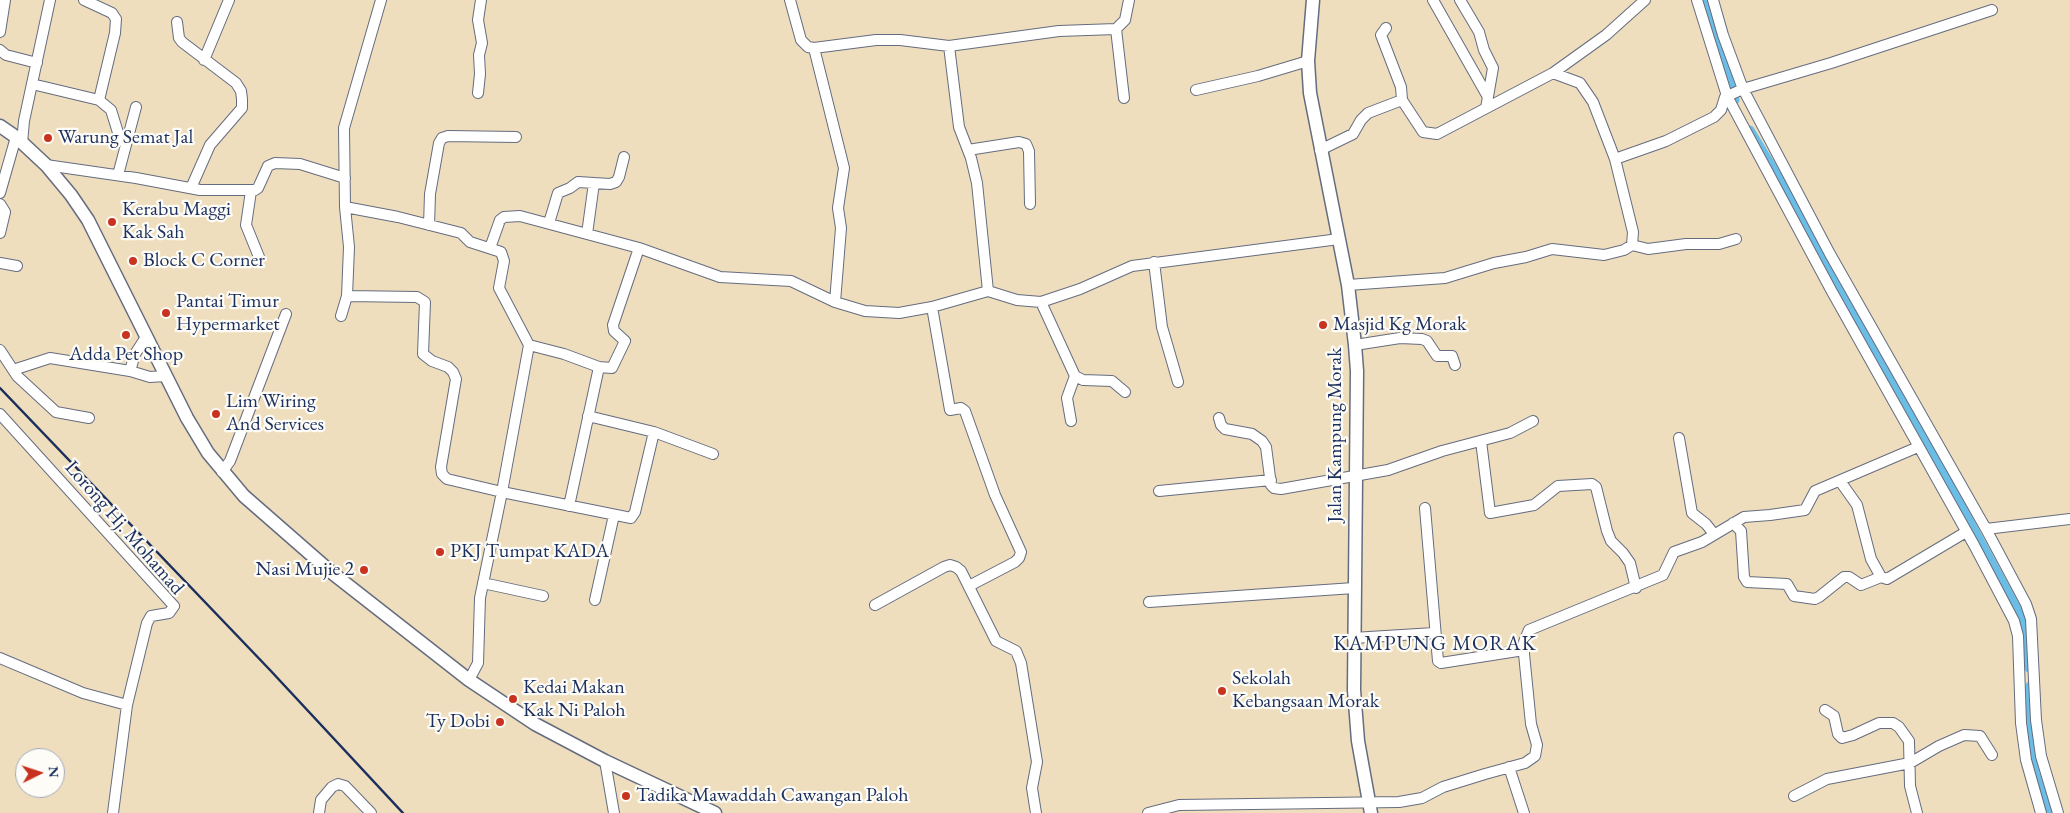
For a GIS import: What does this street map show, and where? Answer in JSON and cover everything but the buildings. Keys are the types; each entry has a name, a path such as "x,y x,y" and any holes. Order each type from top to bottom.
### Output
{"main road":[{"name":"Jalan Kampung Morak","path":"1313,0 1308,61 1310,93 1348,285 1355,345 1353,638 1355,715 1370,808"},
{"path":"0,126 19,140 46,165 71,195 88,220 195,432 222,472 261,512 310,552 331,572 469,680 535,724 605,761 715,813"}],"street":[{"path":"0,32 5,0"},
{"path":"0,193 24,121 50,0"},
{"path":"84,0 112,13 116,19 115,33 99,100"},
{"path":"204,60 229,0"},
{"path":"341,316 347,296 349,247 345,206 344,128 381,0"},
{"path":"478,93 479,55 482,42 478,20 481,0"},
{"path":"790,0 801,40 808,48 876,40 900,40 949,46 1059,30 1116,29 1125,20 1129,0"},
{"path":"1433,0 1488,97"},
{"path":"1460,0 1479,32 1484,50 1493,68 1486,108"},
{"path":"1386,28 1382,35 1401,87 1402,100 1423,132 1432,134 1554,73 1606,35 1645,0"},
{"path":"1697,0 1735,92 1831,290 1966,532 2016,627 2026,760 2042,813"},
{"path":"1713,0 1723,35 1735,92 1830,254 1986,529 2026,604 2032,619 2036,720 2042,756 2058,813"},
{"path":"1615,159 1666,141 1714,117 1735,92 1831,63 1992,10"},
{"path":"177,22 179,38 204,60 236,83 241,92 242,108 210,145 191,188"},
{"path":"1116,29 1124,98"},
{"path":"949,46 958,127 968,150 977,182 988,291"},
{"path":"814,48 844,168 838,208 841,228 835,302"},
{"path":"0,50 6,55 37,62"},
{"path":"1196,90 1258,76 1308,61"},
{"path":"1554,73 1580,83 1593,102 1615,159 1633,232 1632,245"},
{"path":"32,84 99,100 110,110 120,139 126,144"},
{"path":"1320,150 1353,134 1361,120 1368,113 1402,100"},
{"path":"118,176 136,106"},
{"path":"428,225 430,194 439,143 442,138 448,136 516,137"},
{"path":"968,150 1019,142 1026,144 1029,150 1030,204"},
{"path":"549,223 558,193 578,182 610,184 616,182 624,157"},
{"path":"46,165 191,188 251,191 258,188 266,169 271,164 300,164 346,178"},
{"path":"587,234 594,183"},
{"path":"251,191 247,228 260,257"},
{"path":"0,204 5,212 0,234"},
{"path":"345,206 462,234 470,242 503,254 504,261 499,288 529,345 480,598 478,663 469,680"},
{"path":"490,248 498,223 504,217 520,216 639,248 720,277 790,281 835,302 865,311 899,313 932,307 988,291 1017,300 1041,302 1080,289 1126,268 1154,262 1194,259 1339,239"},
{"path":"1348,285 1446,278 1494,263 1526,257 1552,249 1604,255 1624,250 1632,245 1648,249 1686,244 1719,244 1736,239"},
{"path":"529,345 564,354 599,367 612,368 625,344 624,338 614,331 613,325 639,248"},
{"path":"1154,262 1162,327 1178,382"},
{"path":"0,263 17,266"},
{"path":"347,296 417,297 423,299 426,307 423,354 432,361 448,367 456,379 441,467 442,474 451,480 628,518 634,516 654,432"},
{"path":"1041,302 1075,376 1083,380 1112,381 1125,392"},
{"path":"932,307 950,410 961,408 965,411 995,495 1021,552 1015,562 970,586"},
{"path":"222,472 230,461 286,314"},
{"path":"130,371 138,349 146,337"},
{"path":"1355,345 1400,338 1422,339 1426,341 1437,356 1452,356 1455,365"},
{"path":"0,350 28,388 56,412 89,418"},
{"path":"13,370 50,358 130,371 140,376 166,376"},
{"path":"569,506 599,367"},
{"path":"1071,420 1067,398 1075,376"},
{"name":"Lorong Hj. Mohamad","path":"0,414 174,606 169,613 154,616 147,620 127,705 113,813"},
{"path":"588,416 654,432 713,454"},
{"path":"1220,418 1220,425 1225,429 1252,434 1266,447 1271,485 1274,488 1281,489 1388,470 1442,450 1510,433 1533,421"},
{"path":"1679,438 1692,513 1714,534"},
{"path":"1481,441 1490,513 1534,505 1558,486 1592,484 1596,487 1606,531 1611,541 1630,563 1636,588"},
{"path":"1148,813 1179,805 1370,808 1422,798 1443,787 1531,760 1536,752 1537,745 1531,724 1524,650 1526,635 1534,627 1636,588 1664,574 1674,552 1702,542 1745,516 1805,510 1813,492 1918,447"},
{"path":"1159,492 1271,480"},
{"path":"1840,481 1857,505 1871,559 1880,577"},
{"path":"1425,508 1434,633 1439,663 1524,650"},
{"path":"595,600 614,515"},
{"path":"1986,529 2070,519"},
{"path":"1733,523 1741,533 1744,577 1747,582 1785,584 1789,586 1794,596 1815,599 1844,577 1849,577 1861,585 1880,577 1887,579 1966,532"},
{"path":"875,605 944,567 956,567 961,571 996,641 1016,651 1022,663 1037,762 1032,788 1036,813"},
{"path":"483,583 543,596"},
{"path":"1149,602 1354,588"},
{"path":"1353,638 1434,633"},
{"path":"0,658 83,693 127,705"},
{"path":"1825,710 1834,716 1838,734 1842,738 1879,723 1894,723 1904,732 1909,741 1910,786 1917,813"},
{"path":"1794,796 1827,779 1910,763 1958,737 1970,734 1980,736 1992,755"},
{"path":"605,761 614,813"},
{"path":"1509,767 1524,813"},
{"path":"319,813 321,800 332,787 338,784 345,786 371,813"}],"waterway":[{"path":"1705,0 1735,100"},
{"path":"1750,130 1782,183 1828,271 1932,452 2019,613 2026,632 2029,668"},
{"path":"2030,686 2030,747 2035,772 2048,813"}],"railway":[{"path":"0,388 270,670 403,813"}],"place":[{"name":"Warung Semat Jal","path":"48,138"},
{"name":"Kerabu Maggi Kak Sah","path":"112,222"},
{"name":"Block C Corner","path":"133,261"},
{"name":"Pantai Timur Hypermarket","path":"166,313"},
{"name":"Masjid Kg Morak","path":"1323,325"},
{"name":"Adda Pet Shop","path":"126,335"},
{"name":"Lim Wiring And Services","path":"216,414"},
{"name":"PKJ Tumpat KADA","path":"440,552"},
{"name":"Nasi Mujie 2","path":"364,570"},
{"name":"Sekolah Kebangsaan Morak","path":"1222,691"},
{"name":"Kedai Makan Kak Ni Paloh","path":"513,699"},
{"name":"Ty Dobi","path":"500,722"},
{"name":"Tadika Mawaddah Cawangan Paloh","path":"626,796"}],"district":[{"name":"KAMPUNG MORAK","path":"1435,644"}]}
